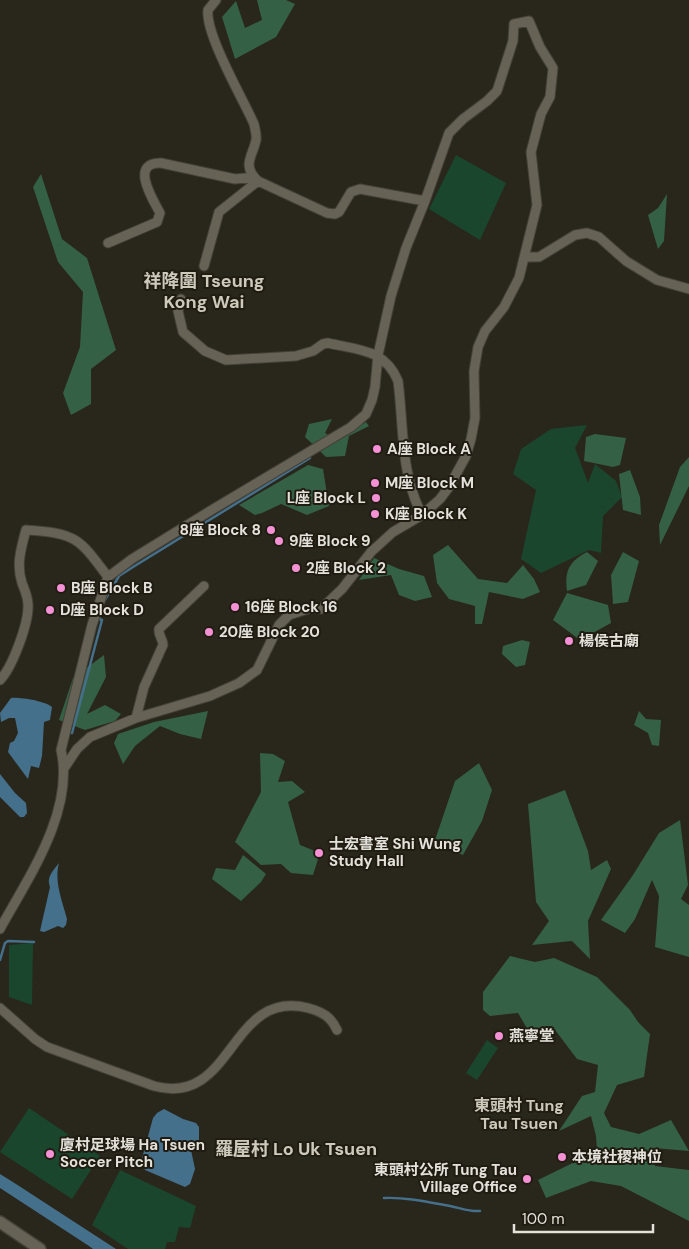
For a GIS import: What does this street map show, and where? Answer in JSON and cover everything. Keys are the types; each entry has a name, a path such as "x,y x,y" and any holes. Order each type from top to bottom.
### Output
{"street":[{"path":"216,0 208,10 208,22 254,124 257,139 249,157 250,170 256,178 327,213 335,214 339,212 351,192 360,189 425,201"},
{"path":"0,929 50,836 60,798 65,767 61,750 92,625 108,577 132,559 351,427 366,414 375,387 378,355 395,280 449,132 497,91 513,40 514,24 529,21 540,47 553,68 550,97 541,114 531,152 537,205 520,278 504,307 485,331 478,347 474,370 475,418 471,439 466,456 444,492 422,515 393,532 371,552 342,589 321,609 311,608 289,615 279,625 257,670 239,683 210,696 136,718 90,737 77,749 65,767"},
{"path":"108,243 157,222 160,213 146,187 145,175 147,166 151,164 161,163 235,179 256,178"},
{"path":"204,266 219,212 256,178"},
{"path":"526,257 540,257 575,235 587,233 599,237 626,261 657,280 689,289"},
{"path":"181,299 178,311 182,332 206,351 226,360 296,356 313,351 328,343 378,355 387,363 398,380 404,454 412,493 422,515"},
{"path":"0,680 11,664 22,636 28,608 27,595 21,578 19,557 26,530 60,533 75,539 87,550 108,577"},
{"path":"136,718 144,687 163,645 159,629 204,586"},
{"path":"0,1008 35,1039 55,1050 166,1089 185,1087 204,1079 216,1068 249,1025 267,1011 289,1007 309,1009 332,1020 337,1030"},
{"path":"0,1222 40,1249"}],"green space":[{"path":"257,0 286,0 295,4 276,37 235,59 222,17 236,1 245,28 262,20"},
{"path":"456,155 506,183 480,240 429,209"},
{"path":"41,174 62,239 87,258 116,350 91,369 91,404 71,415 63,393 80,347 83,292 58,262 33,187"},
{"path":"667,194 664,241 658,249 648,215 658,208"},
{"path":"332,419 325,433 337,440 366,422 369,426 349,436 345,456 326,457 305,437 309,424"},
{"path":"587,425 575,448 588,483 595,464 616,481 622,497 603,516 601,553 589,550 541,573 521,559 536,490 513,474 521,449 551,429"},
{"path":"595,434 626,438 620,465 613,467 584,461 586,437"},
{"path":"689,457 689,486 660,545 659,525 680,467"},
{"path":"308,465 323,469 329,506 307,515 281,504 255,515 239,505"},
{"path":"630,470 640,497 641,515 623,510 619,474"},
{"path":"448,545 478,579 507,583 523,565 534,579 540,592 523,599 489,592 482,624 475,624 475,606 449,599 437,583 433,555"},
{"path":"587,552 598,561 586,585 567,591 566,577 572,563"},
{"path":"623,552 639,561 628,602 613,604 611,575"},
{"path":"374,558 399,569 424,576 432,597 415,601 399,595 391,575 359,580"},
{"path":"567,593 608,605 611,623 580,640 553,620"},
{"path":"522,640 530,642 525,665 516,667 502,654 503,646"},
{"path":"104,655 106,677 87,714 105,705 121,714 115,721 85,730 59,720 73,678"},
{"path":"208,711 201,739 180,734 160,726 135,746 123,764 114,743 118,734 154,722"},
{"path":"639,711 646,719 661,720 659,746 652,745 648,733 634,725"},
{"path":"260,753 273,754 285,761 278,782 292,781 305,792 288,802 300,845 320,853 313,875 291,873 281,864 261,865 235,842 261,792"},
{"path":"479,763 492,790 482,821 463,855 434,843 455,781"},
{"path":"565,790 588,851 591,870 607,860 611,869 588,921 590,959 572,941 532,945 549,921 536,902 528,804"},
{"path":"680,820 688,885 681,899 689,905 689,957 655,947 659,896 652,880 635,919 625,933 601,920 633,875 659,833"},
{"path":"243,855 266,874 261,882 241,901 212,879 216,868 235,870"},
{"path":"33,943 32,1005 9,997 9,945"},
{"path":"510,956 535,962 554,958 597,977 630,1010 638,1022 650,1034 644,1077 617,1085 604,1113 611,1127 639,1134 671,1120 689,1151 654,1148 655,1166 689,1170 689,1221 621,1186 591,1181 546,1198 538,1180 597,1151 596,1136 591,1116 559,1131 582,1096 595,1092 598,1065 577,1059 552,1026 528,1030 518,1013 490,1016 483,1010 483,992"},
{"path":"487,1040 498,1048 477,1080 466,1073"},
{"name":"廈村足球場 Ha Tsuen Soccer Pitch","path":"29,1108 100,1156 72,1199 0,1152"},
{"path":"120,1170 196,1206 190,1228 179,1227 175,1242 167,1242 165,1249 128,1249 92,1225"}],"water":[{"path":"11,698 32,700 52,707 50,720 44,722 42,756 39,768 31,766 28,779 8,752 10,743 14,741 18,733 15,718 9,718 1,722 0,713"},
{"path":"0,774 15,793 26,803 27,813 24,817 20,817 0,797"},
{"path":"59,863 57,877 67,919 66,925 63,928 58,926 44,932 40,931 50,887 49,880 52,871"},
{"path":"164,1109 183,1119 196,1123 199,1127 199,1144 192,1147 191,1150 195,1169 190,1184 185,1187 145,1170 141,1162 153,1118"},
{"path":"0,1174 116,1249 93,1249 0,1188"}],"waterway":[{"path":"102,605 119,576 310,458"},
{"path":"72,733 102,620 99,619 101,611"},
{"path":"0,960 5,943 8,941 34,942"},
{"path":"384,1198 417,1200 480,1211"}],"place":[{"name":"A座 Block A","path":"377,449"},
{"name":"M座 Block M","path":"375,483"},
{"name":"L座 Block L","path":"376,498"},
{"name":"K座 Block K","path":"375,514"},
{"name":"8座 Block 8","path":"271,530"},
{"name":"9座 Block 9","path":"279,541"},
{"name":"2座 Block 2","path":"296,568"},
{"name":"B座 Block B","path":"61,588"},
{"name":"16座 Block 16","path":"235,607"},
{"name":"D座 Block D","path":"50,610"},
{"name":"20座 Block 20","path":"209,632"},
{"name":"楊侯古廟","path":"569,641"},
{"name":"士宏書室 Shi Wung Study Hall","path":"319,853"},
{"name":"燕寧堂","path":"499,1036"},
{"name":"廈村足球場 Ha Tsuen Soccer Pitch","path":"50,1154"},
{"name":"本境社稷神位","path":"562,1157"},
{"name":"東頭村公所 Tung Tau Village Office","path":"527,1179"}],"district":[{"name":"祥降圍 Tseung Kong Wai","path":"204,291"},
{"name":"東頭村 Tung Tau Tsuen","path":"519,1114"},
{"name":"羅屋村 Lo Uk Tsuen","path":"296,1149"}]}
